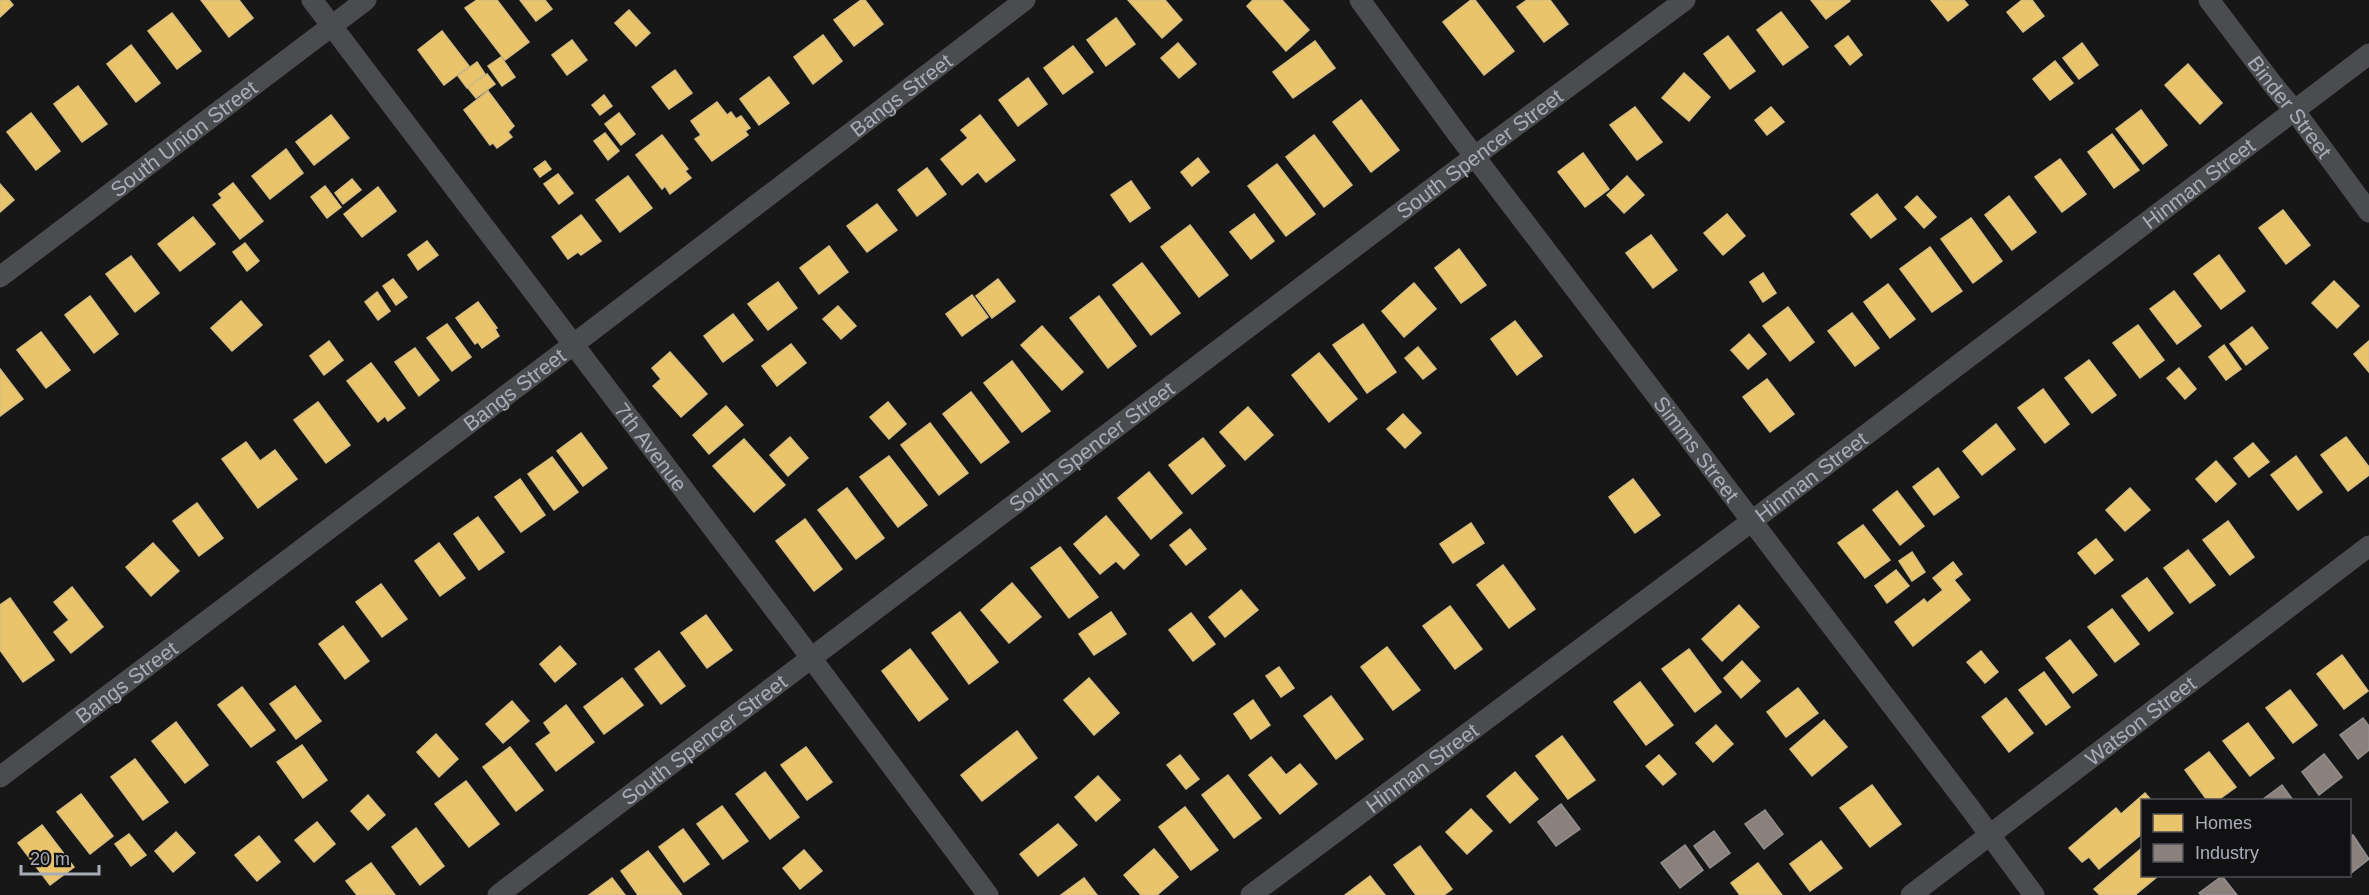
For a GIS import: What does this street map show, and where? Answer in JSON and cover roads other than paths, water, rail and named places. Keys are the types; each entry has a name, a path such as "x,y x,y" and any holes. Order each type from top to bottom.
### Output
{"street":[{"name":"7th Avenue","path":"312,0 988,895"},
{"name":"South Union Street","path":"0,277 366,0"},
{"name":"Bangs Street","path":"0,777 1025,0"},
{"name":"Simms Street","path":"1360,0 2034,895"},
{"name":"South Spencer Street","path":"498,895 810,657 1685,0"},
{"name":"Binder Street","path":"2209,0 2369,212"},
{"name":"Hinman Street","path":"1251,895 1752,521 2369,54"},
{"name":"Watson Street","path":"1911,895 2369,546"}]}
